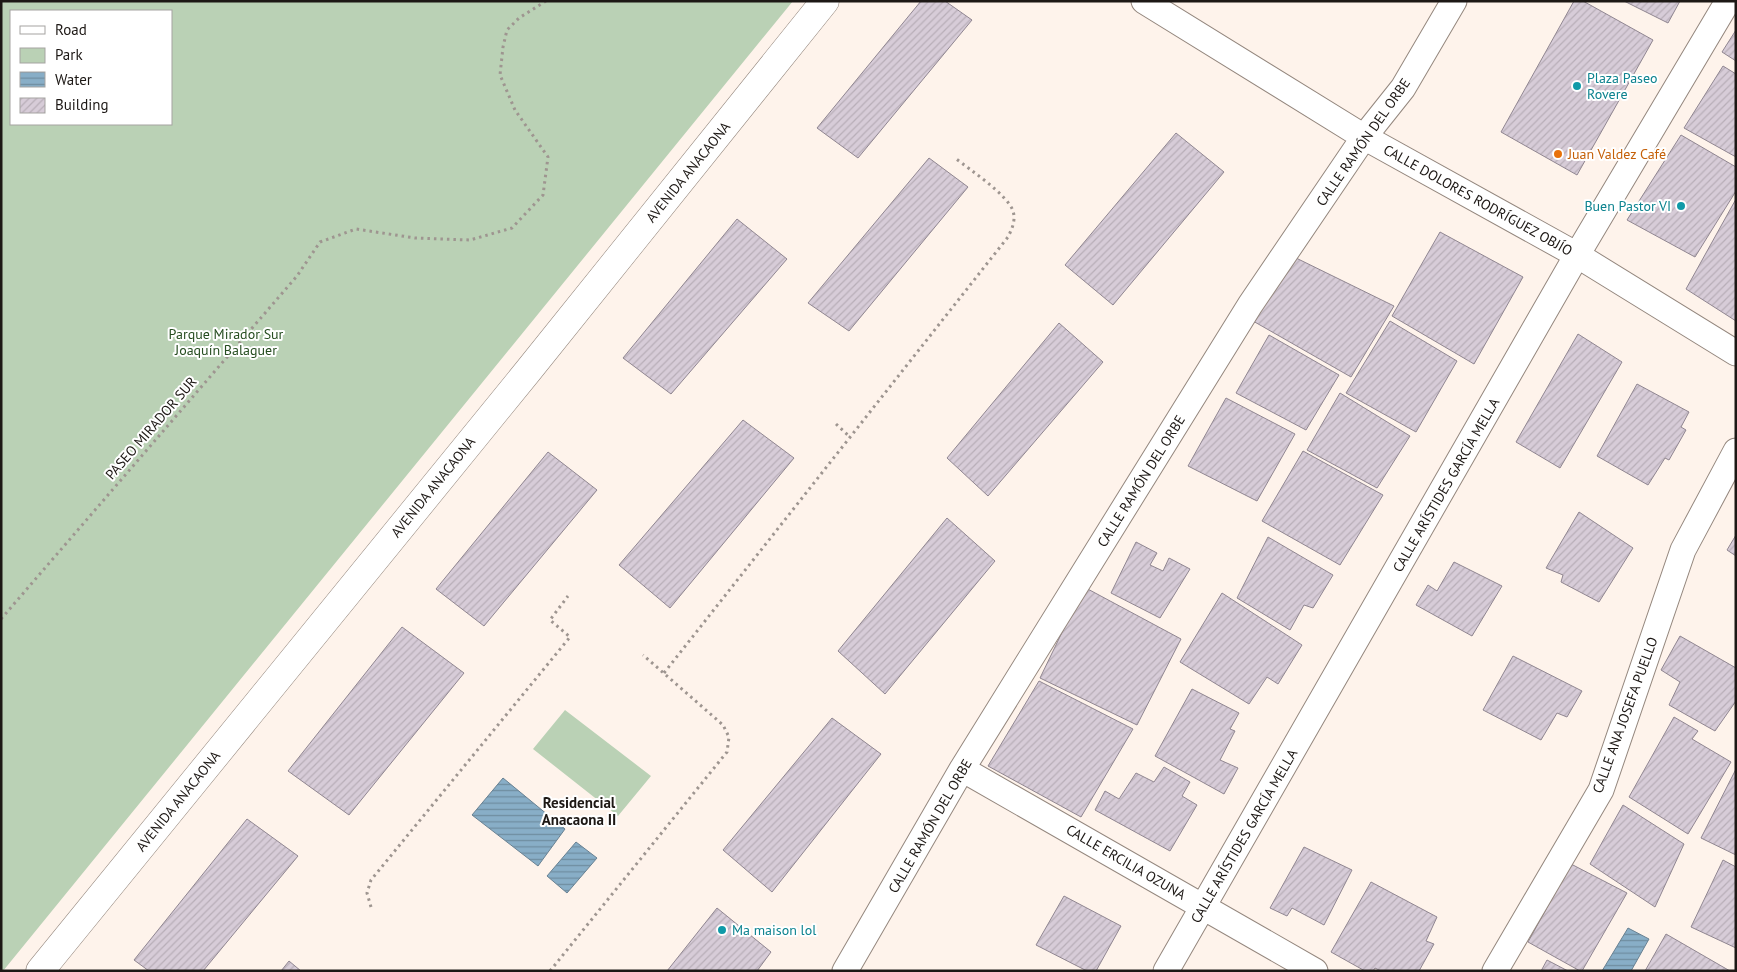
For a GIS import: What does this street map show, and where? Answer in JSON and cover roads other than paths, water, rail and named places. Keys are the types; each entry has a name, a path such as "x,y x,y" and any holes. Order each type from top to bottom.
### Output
{"main road":[{"name":"AVENIDA ANACAONA","path":"40,971 825,1"}],"street":[{"name":"CALLE DOLORES RODRÍGUEZ OBJÍO","path":"1144,1 1364,137 1578,255 1736,353"},
{"name":"CALLE RAMÓN DEL ORBE","path":"845,971 962,769 1250,305 1364,137 1403,88 1454,1"},
{"name":"CALLE ARÍSTIDES GARCÍA MELLA","path":"1166,971 1578,255 1728,1"},
{"name":"CALLE ANA JOSEFA PUELLO","path":"1495,971 1601,790 1683,550 1736,450"},
{"name":"CALLE ERCILIA OZUNA","path":"962,769 1315,971"}],"water":[{"path":"503,778 565,829 538,866 472,815"},
{"path":"576,842 597,858 567,893 547,876"},
{"path":"1628,928 1649,939 1631,971 1602,971"}],"place":[{"name":"Plaza Paseo Rovere","path":"1577,86"},
{"name":"Juan Valdez Café","path":"1558,154"},
{"name":"Buen Pastor VI","path":"1681,206"},
{"name":"Ma maison lol","path":"722,930"}],"district":[{"name":"Residencial Anacaona II","path":"579,810"}],"park label":[{"name":"Parque Mirador Sur Joaquín Balaguer","path":"226,342"}]}
